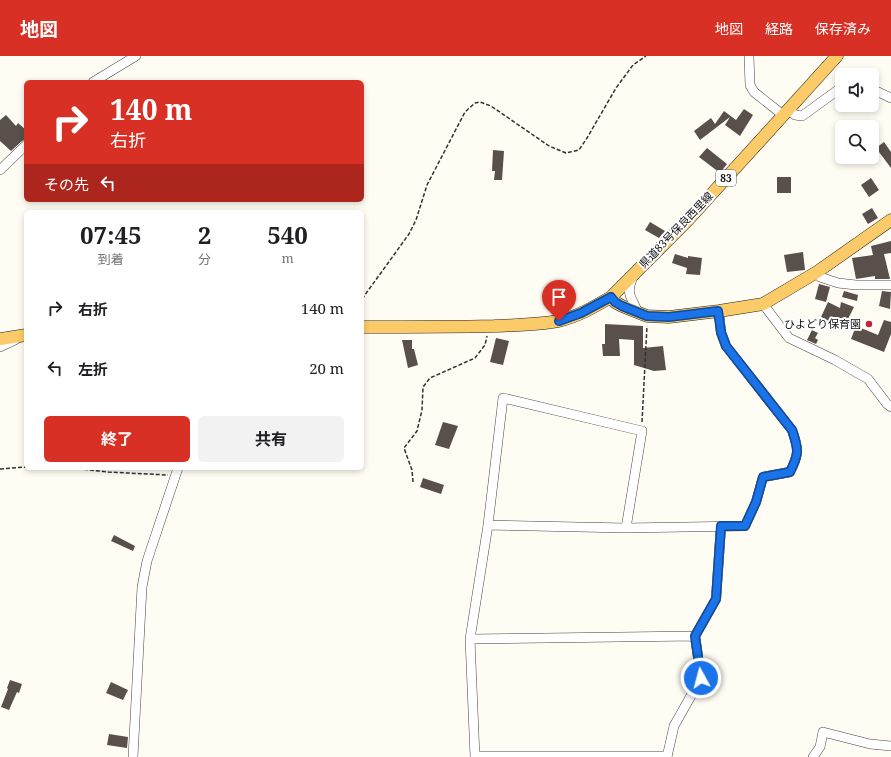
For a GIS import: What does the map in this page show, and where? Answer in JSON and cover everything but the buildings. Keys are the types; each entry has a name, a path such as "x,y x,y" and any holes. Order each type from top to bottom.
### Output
{"main road":[{"name":"県道83号保良西里線","path":"364,327 489,326 559,321 581,313 611,297 688,220 837,56"},
{"path":"611,297 615,302 622,306 643,314 669,317 763,304 817,272 891,220"},
{"path":"0,339 24,335"}],"street":[{"path":"96,80 136,56"},
{"path":"749,56 750,85 754,92 786,112 802,116 835,92"},
{"path":"879,92 891,98"},
{"path":"0,170 24,147"},
{"path":"817,272 820,277 838,283 856,285 891,285"},
{"path":"634,274 629,287 630,296 643,314"},
{"path":"763,304 789,338 835,360 868,379 886,404 891,407"},
{"path":"488,525 626,528 745,526 756,502 763,477 790,472 797,458 797,444 792,430 726,346 721,332 718,311"},
{"path":"0,346 24,336"},
{"path":"626,528 642,431 503,398 488,525 470,639 475,756 667,756 674,726 701,678 695,636 716,599 721,526"},
{"path":"133,757 142,587 147,561 177,472"},
{"path":"470,639 695,636"},
{"path":"814,757 820,747 823,732 870,744 891,746"}],"path":[{"path":"364,296 409,234 416,220 427,185 465,112 475,103 480,102 491,106 549,146 566,153 579,150 616,88 633,65 646,56"},
{"path":"642,431 643,314"},
{"path":"413,482 412,470 404,448 417,431 422,410 423,387 430,378 475,358 486,346 489,326"},
{"path":"0,469 24,467"},
{"path":"90,470 108,472 177,472"}],"place":[{"name":"ひよどり保育園","path":"869,324"}],"route":[{"path":"559,321 581,313 611,297 615,302 622,306 647,316 669,317 718,311 721,332 726,346 792,430 797,444 797,458 790,472 763,477 756,502 745,526 721,526 716,599 695,636 701,678"}]}
